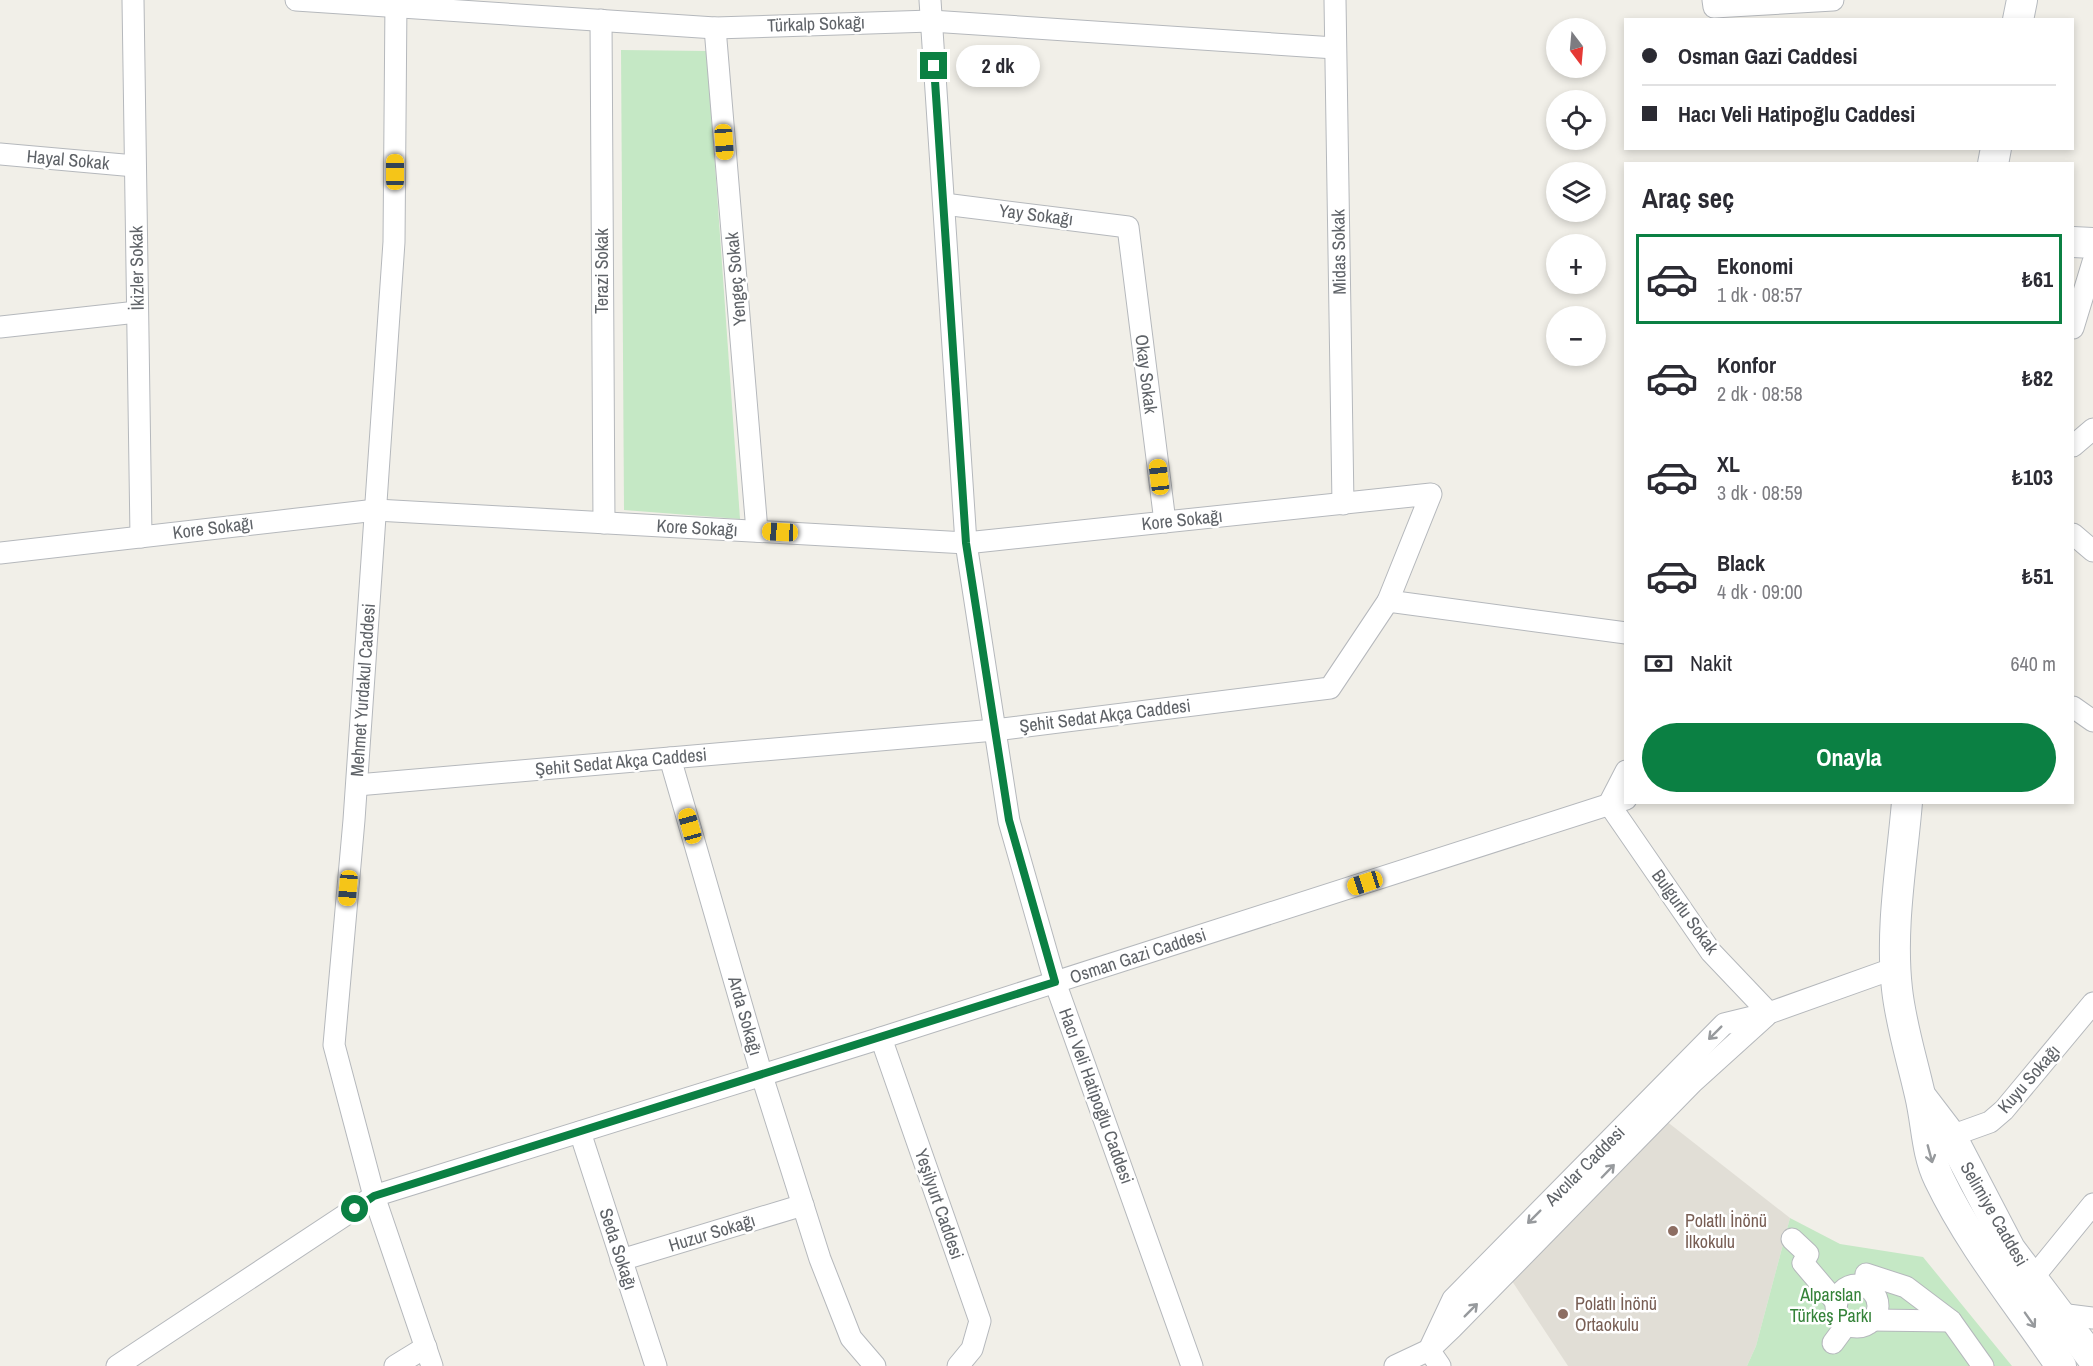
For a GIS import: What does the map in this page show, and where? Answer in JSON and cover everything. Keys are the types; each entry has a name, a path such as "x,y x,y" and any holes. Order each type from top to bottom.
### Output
{"street":[{"name":"İkizler Sokak","path":"133,0 141,537"},
{"name":"Türkalp Sokağı","path":"296,0 396,4 715,28 931,10 1335,48"},
{"name":"Midas Sokak","path":"1335,0 1343,504"},
{"path":"1713,0 1714,7 1833,0"},
{"path":"2018,18 2022,0"},
{"name":"Mehmet Yurdakul Caddesi","path":"396,4 394,242 357,785 334,1045 374,1196 429,1357"},
{"name":"Hacı Veli Hatipoğlu Caddesi","path":"931,10 966,543 1009,820 1055,982 1192,1366"},
{"name":"Terazi Sokak","path":"601,20 604,523"},
{"name":"Yengeç Sokak","path":"715,28 757,531"},
{"name":"Hayal Sokak","path":"0,154 135,166"},
{"name":"Yay Sokağı","path":"944,204 1128,227"},
{"name":"Okay Sokak","path":"1128,227 1165,522"},
{"path":"2074,242 2093,243"},
{"path":"2074,325 2093,262"},
{"path":"0,327 137,312"},
{"path":"2074,445 2093,429"},
{"name":"Kore Sokağı","path":"0,553 376,510 966,543 1431,494"},
{"name":"Şehit Sedat Akça Caddesi","path":"357,785 995,730 1330,688 1388,601 1431,494"},
{"path":"2074,535 2093,551"},
{"path":"1388,601 1624,633"},
{"name":"Arda Sokağı","path":"670,758 762,1076 820,1259 851,1338 875,1366"},
{"path":"1617,802 1624,778"},
{"name":"Osman Gazi Caddesi","path":"117,1366 374,1196 762,1076 1617,802"},
{"name":"Bulgurlu Sokak","path":"1617,802 1711,952 1769,1013"},
{"name":"Selimiye Caddesi","path":"1907,804 1896,968 1904,1034 1920,1096 1927,1140 1939,1178 1983,1253 2058,1364"},
{"name":"Avcılar Caddesi","path":"1395,1366 1434,1358 1693,1082 1769,1013 1896,968"},
{"name":"Kuyu Sokağı","path":"1951,1136 1983,1126 2004,1110 2093,1003"},
{"name":"Yeşilyurt Caddesi","path":"881,1038 980,1321 972,1349 958,1366"},
{"name":"Selimiye Caddesi","path":"1920,1096 1951,1136 1995,1224 2032,1279 2093,1359"},
{"name":"Seda Sokağı","path":"580,1132 656,1366"},
{"name":"Huzur Sokağı","path":"621,1260 803,1204"},
{"path":"2032,1279 2093,1204"},
{"path":"1792,1239 1808,1254 1803,1263 1836,1303 1838,1314 1847,1324 1860,1327 1872,1320 1951,1321"},
{"path":"1865,1286 1866,1274 1906,1287 1951,1321 1983,1366"},
{"path":"1836,1303 1845,1289 1851,1286 1865,1286 1871,1289 1878,1301 1878,1308 1872,1320"},
{"path":"2060,1314 2093,1318"},
{"path":"1833,1343 1847,1324"},
{"path":"395,1366 429,1357"}],"shaded area":[{"name":"Polatlı İnönü İlkokulu","path":"1661,1117 1790,1218 1756,1346 1747,1366 1568,1366 1512,1281"}],"green space":[{"path":"621,50 707,51 740,519 624,510"},
{"name":"Alparslan Türkeş Parkı","path":"1790,1218 1840,1244 1923,1257 2012,1366 1747,1366 1756,1346"}],"place":[{"name":"Polatlı İnönü İlkokulu","path":"1673,1231"},
{"name":"Polatlı İnönü Ortaokulu","path":"1563,1314"}],"route":[{"path":"355,1209 374,1196 762,1076 1055,982 1009,820 966,543 934,66"}]}
